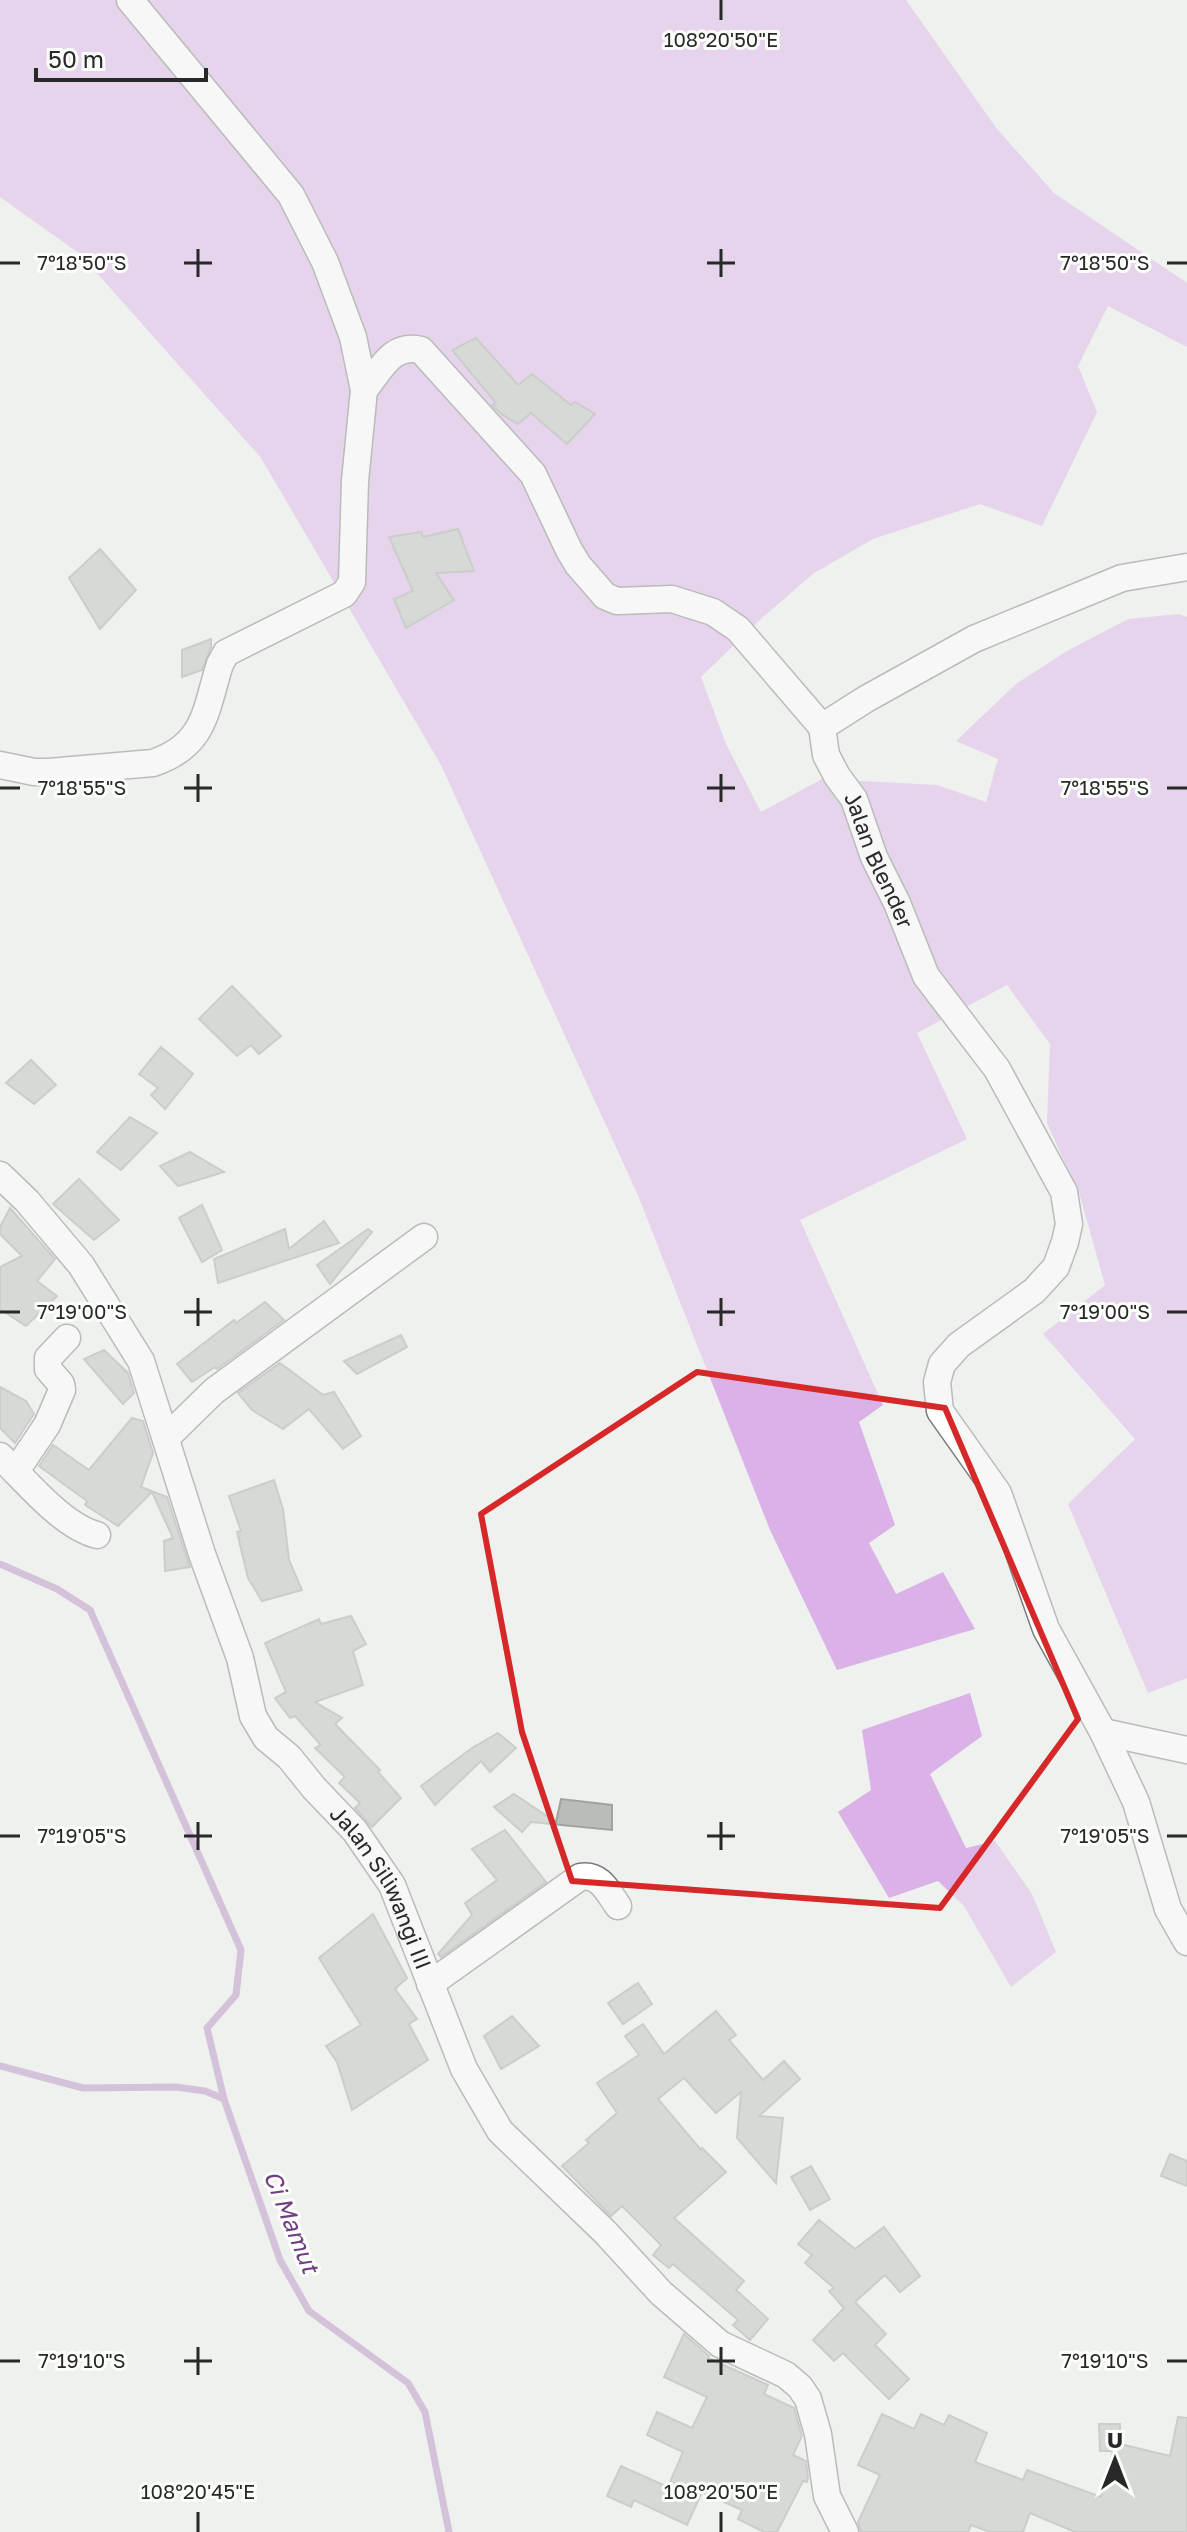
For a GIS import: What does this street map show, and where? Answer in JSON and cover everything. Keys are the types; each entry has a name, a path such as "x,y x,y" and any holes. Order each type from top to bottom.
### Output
{"street":[{"path":"0,765 49,772 153,763 180,751 198,733 226,653 344,594 350,587 353,572 355,481 364,390 349,325 325,262 291,195 130,0"},
{"path":"364,390 395,352 412,348 421,350 533,474 573,558 605,596 617,601 672,599 713,612 738,629 822,727 974,639 1122,578 1187,567"},
{"name":"Jalan Blender","path":"822,727 826,755 854,799 874,857 897,903 926,976 997,1069 1064,1192 1069,1224 1056,1267 1034,1291 959,1345 942,1364 937,1382 940,1411 998,1493 1046,1629 1103,1732 1136,1802 1168,1909 1187,1942"},
{"name":"Jalan Siliwangi III","path":"0,1175 27,1201 81,1265 141,1361 202,1554 240,1658 253,1716 266,1738 289,1757 355,1831 392,1885 464,2069 500,2131 605,2232 661,2293 720,2344 786,2375 800,2387 808,2399 818,2434 827,2496 845,2532"},
{"path":"166,1438 214,1391 424,1237"},
{"path":"67,1338 50,1354 47,1366 62,1390 47,1425 8,1464 72,1524 84,1532 97,1535"},
{"path":"1103,1732 1187,1750"},
{"path":"430,1984 580,1877 589,1875 600,1881 618,1906"}],"highlighted area":[{"path":"697,1372 945,1408 1078,1719 940,1908 572,1881 522,1732 481,1514"}],"shaded area":[{"path":"0,0 906,0 997,129 1054,193 1187,283 1187,347 1108,306 1078,366 1097,412 1042,526 980,504 873,539 814,573 701,677 726,744 761,812 822,779 937,785 986,802 998,759 956,741 1016,684 1067,651 1128,619 1179,614 1187,617 1187,1678 1148,1693 1068,1504 1135,1439 1043,1334 1105,1285 1080,1196 1047,1123 1050,1044 1007,985 917,1033 967,1139 800,1220 883,1405 859,1422 895,1525 869,1543 896,1594 943,1572 975,1629 837,1670 770,1530 637,1193 441,765 261,458 80,254 0,197"},
{"path":"970,1693 982,1736 930,1774 966,1848 995,1841 1032,1894 1056,1952 1011,1987 964,1906 938,1881 889,1898 838,1812 871,1790 862,1730"}],"building":[{"path":"476,338 518,385 532,374 571,405 575,402 595,414 567,444 531,413 518,424 500,413 492,405 496,403 452,350"},
{"path":"458,529 474,571 436,573 454,600 406,628 394,599 413,591 389,537 421,532 423,537"},
{"path":"100,549 136,590 100,629 69,578"},
{"path":"211,639 202,670 182,677 182,650"},
{"path":"232,986 281,1036 259,1054 251,1045 237,1056 199,1019"},
{"path":"161,1047 193,1074 165,1109 151,1095 158,1088 139,1074"},
{"path":"31,1060 56,1085 34,1104 6,1083"},
{"path":"130,1117 157,1133 121,1170 97,1152"},
{"path":"190,1152 224,1172 178,1186 160,1166"},
{"path":"79,1179 119,1220 94,1240 53,1204"},
{"path":"202,1205 222,1250 202,1262 179,1218"},
{"path":"10,1208 55,1259 37,1281 57,1296 26,1326 0,1309 0,1267 22,1256 0,1234 0,1227"},
{"path":"324,1221 339,1243 218,1283 214,1259 285,1229 289,1249"},
{"path":"368,1229 372,1232 330,1284 317,1265"},
{"path":"265,1302 284,1320 217,1369 215,1367 192,1382 177,1364 234,1320 236,1323"},
{"path":"401,1335 407,1347 357,1374 344,1361"},
{"path":"104,1350 128,1373 134,1393 123,1404 84,1359"},
{"path":"280,1363 323,1395 334,1392 361,1436 343,1449 309,1409 283,1429 252,1410 238,1393"},
{"path":"0,1387 26,1401 34,1414 15,1443 0,1428"},
{"path":"132,1418 143,1421 153,1453 141,1487 167,1497 190,1567 165,1571 164,1541 173,1538 152,1492 118,1526 85,1505 87,1501 39,1466 53,1445 89,1470"},
{"path":"274,1480 283,1509 289,1560 302,1590 262,1601 248,1578 237,1532 241,1531 229,1496"},
{"path":"351,1616 366,1644 353,1651 363,1685 315,1702 342,1718 335,1724 380,1770 378,1772 401,1798 372,1827 355,1808 360,1803 339,1783 345,1777 315,1748 321,1745 295,1716 290,1718 275,1698 286,1692 265,1643 319,1619 321,1624"},
{"path":"498,1733 516,1748 490,1772 481,1761 435,1805 421,1786"},
{"path":"514,1794 556,1822 561,1799 612,1805 612,1830 531,1822 522,1832 494,1807"},
{"path":"505,1830 546,1882 441,1957 438,1954 472,1915 465,1903 497,1880 472,1849"},
{"path":"373,1914 407,1978 395,1989 417,2019 409,2024 428,2060 352,2110 337,2062 326,2046 361,2025 319,1958"},
{"path":"638,1983 652,2004 623,2024 608,2003"},
{"path":"716,2011 736,2035 729,2040 763,2080 784,2061 800,2079 759,2116 783,2118 776,2183 737,2138 741,2092 716,2113 684,2078 658,2099 701,2150 726,2172 674,2218 744,2281 736,2290 768,2319 750,2340 733,2325 738,2320 673,2264 669,2268 653,2255 661,2245 622,2206 611,2216 562,2166 617,2113 597,2083 639,2055 625,2036 643,2024 664,2054"},
{"path":"512,2016 539,2046 501,2069 484,2036"},
{"path":"1170,2154 1187,2161 1187,2186 1161,2176"},
{"path":"811,2166 830,2199 810,2210 791,2177"},
{"path":"819,2220 855,2249 884,2227 920,2276 900,2292 885,2275 855,2302 886,2334 875,2345 909,2379 889,2399 843,2353 834,2361 813,2340 844,2308 829,2291 834,2288 805,2263 812,2255 798,2244"},
{"path":"684,2334 708,2358 768,2385 764,2394 794,2408 802,2436 793,2455 806,2461 808,2478 807,2482 803,2481 777,2532 764,2532 738,2519 742,2510 702,2492 687,2525 634,2500 631,2507 607,2496 621,2466 668,2487 683,2452 647,2435 657,2412 692,2428 707,2397 664,2377"},
{"path":"882,2414 914,2429 921,2414 944,2425 949,2415 987,2433 975,2462 1023,2480 1027,2470 1101,2497 1113,2451 1100,2451 1099,2424 1120,2424 1120,2444 1170,2456 1178,2417 1187,2418 1187,2532 1075,2532 1030,2513 1023,2532 990,2532 971,2525 968,2532 861,2532 858,2522 880,2475 858,2465"}],"waterway":[{"path":"0,1564 57,1589 90,1610 241,1950 236,1995 207,2028 224,2099"},
{"name":"Ci Mamut","path":"0,2066 83,2088 176,2087 205,2091 224,2099 280,2260 309,2311 408,2383 425,2412 449,2532"}]}
